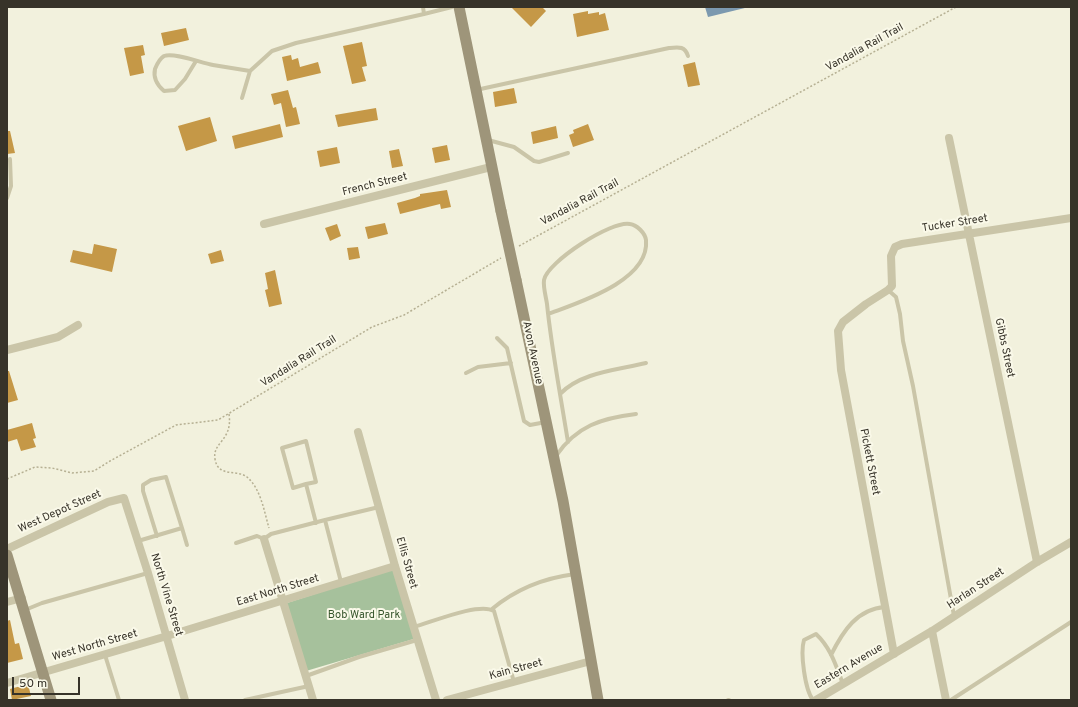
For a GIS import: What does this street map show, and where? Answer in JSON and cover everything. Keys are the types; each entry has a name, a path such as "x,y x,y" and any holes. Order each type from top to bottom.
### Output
{"main road":[{"name":"Avon Avenue","path":"459,7 491,167 554,460 598,700"},
{"path":"7,554 22,598 51,700"}],"street":[{"name":"Gibbs Street","path":"950,138 1037,562"},
{"name":"French Street","path":"264,224 491,167"},
{"name":"Tucker Street","path":"885,292 892,286 891,256 895,247 902,244 970,232 1071,218"},
{"name":"Pickett Street","path":"885,292 843,322 838,331 838,351 894,654"},
{"path":"7,350 58,337 78,325"},
{"name":"Ellis Street","path":"358,432 395,566 436,700"},
{"name":"North Vine Street","path":"124,498 148,573 185,700"},
{"name":"West Depot Street","path":"7,549 108,502 124,498"},
{"path":"264,539 313,700"},
{"name":"Harlan Street","path":"894,654 932,631 1037,562 1071,542"},
{"name":"East North Street","path":"167,636 395,566"},
{"path":"7,602 22,598"},
{"path":"932,631 946,700"},
{"name":"West North Street","path":"7,683 167,636"},
{"name":"Eastern Avenue","path":"814,700 894,654"},
{"name":"Kain Street","path":"447,700 590,661"}],"lane":[{"path":"423,7 424,14"},
{"path":"242,98 250,71 272,51 296,43 452,7"},
{"path":"476,90 669,48 680,47 685,50 688,56"},
{"path":"196,61 185,79 175,90 164,90 156,82 155,70 163,57 170,55 250,71"},
{"path":"486,140 514,146 534,161 539,162 568,153"},
{"path":"7,198 11,186 10,159"},
{"path":"548,314 597,295 610,288 630,273 639,264 646,251 646,238 640,229 630,224 619,223 606,229 554,264 544,279 548,314 568,442"},
{"path":"885,292 896,297 900,314 903,341 913,386 954,616"},
{"path":"497,338 507,348 524,420 530,425 546,422"},
{"path":"466,373 478,367 511,363"},
{"path":"560,394 576,381 589,376 646,363"},
{"path":"554,460 568,442 585,428 597,421 636,414"},
{"path":"306,441 316,482 306,484 292,488 282,448 306,441"},
{"path":"157,536 143,491 143,485 151,480 166,477 187,545"},
{"path":"306,484 316,523"},
{"path":"236,543 257,536 264,539 271,534 379,507"},
{"path":"325,520 341,583"},
{"path":"138,541 182,528"},
{"path":"25,610 42,603 148,573"},
{"path":"414,627 476,609 492,609 508,596 522,589 559,576 575,574"},
{"path":"831,655 853,621 864,613 876,608 885,607"},
{"path":"492,609 494,611 514,682"},
{"path":"951,700 1071,622"},
{"path":"814,700 808,694 801,647 804,640 816,634 823,641 831,655 843,684"},
{"path":"306,676 418,640"},
{"path":"105,655 119,700"},
{"path":"246,700 309,686"}],"path":[{"name":"Vandalia Rail Trail","path":"514,250 532,238 956,7"},
{"name":"Vandalia Rail Trail","path":"7,479 35,467 52,468 72,473 94,472 110,461 176,425 218,420 372,327 404,315 502,258"}],"green space":[{"name":"Bob Ward Park","path":"396,568 417,638 306,671 287,603"}],"water":[{"path":"705,7 749,7 708,17"}],"building":[{"path":"511,7 542,7 546,11 531,27"},
{"path":"588,11 588,14 599,12 599,15 605,13 609,30 577,37 573,14"},
{"path":"186,28 189,40 164,46 161,33"},
{"path":"362,42 367,66 362,67 366,81 352,84 343,46"},
{"path":"143,45 145,55 141,56 144,73 130,76 124,48"},
{"path":"291,55 292,60 298,58 300,67 318,62 321,73 287,81 282,57"},
{"path":"695,62 700,85 688,87 683,65"},
{"path":"514,88 517,103 495,107 493,92"},
{"path":"288,90 293,108 296,107 300,124 286,127 281,103 274,105 271,94"},
{"path":"376,108 378,120 338,127 335,115"},
{"path":"210,117 217,141 186,151 178,126"},
{"path":"280,124 283,137 235,149 232,136"},
{"path":"588,124 594,140 573,147 569,135 574,133 573,130"},
{"path":"556,126 558,138 533,144 531,132"},
{"path":"7,131 10,131 15,153 7,154"},
{"path":"447,145 450,160 435,163 432,148"},
{"path":"337,147 340,163 320,167 317,151"},
{"path":"399,149 403,166 392,168 389,151"},
{"path":"447,190 451,207 441,209 440,204 400,214 397,203 415,198 420,196 420,194"},
{"path":"385,223 388,234 368,239 365,227"},
{"path":"337,224 341,236 330,241 325,228"},
{"path":"94,244 117,249 112,272 70,262 73,250 92,254"},
{"path":"358,247 360,258 349,260 347,248"},
{"path":"221,250 224,261 211,264 208,254"},
{"path":"275,270 282,304 269,307 265,290 268,289 265,273"},
{"path":"7,371 9,371 18,400 7,403"},
{"path":"32,423 36,438 33,439 36,447 21,451 17,439 7,442 7,430"},
{"path":"10,620 15,644 19,643 23,659 7,663 7,621"},
{"path":"28,684 31,696 12,700 10,689"}]}
